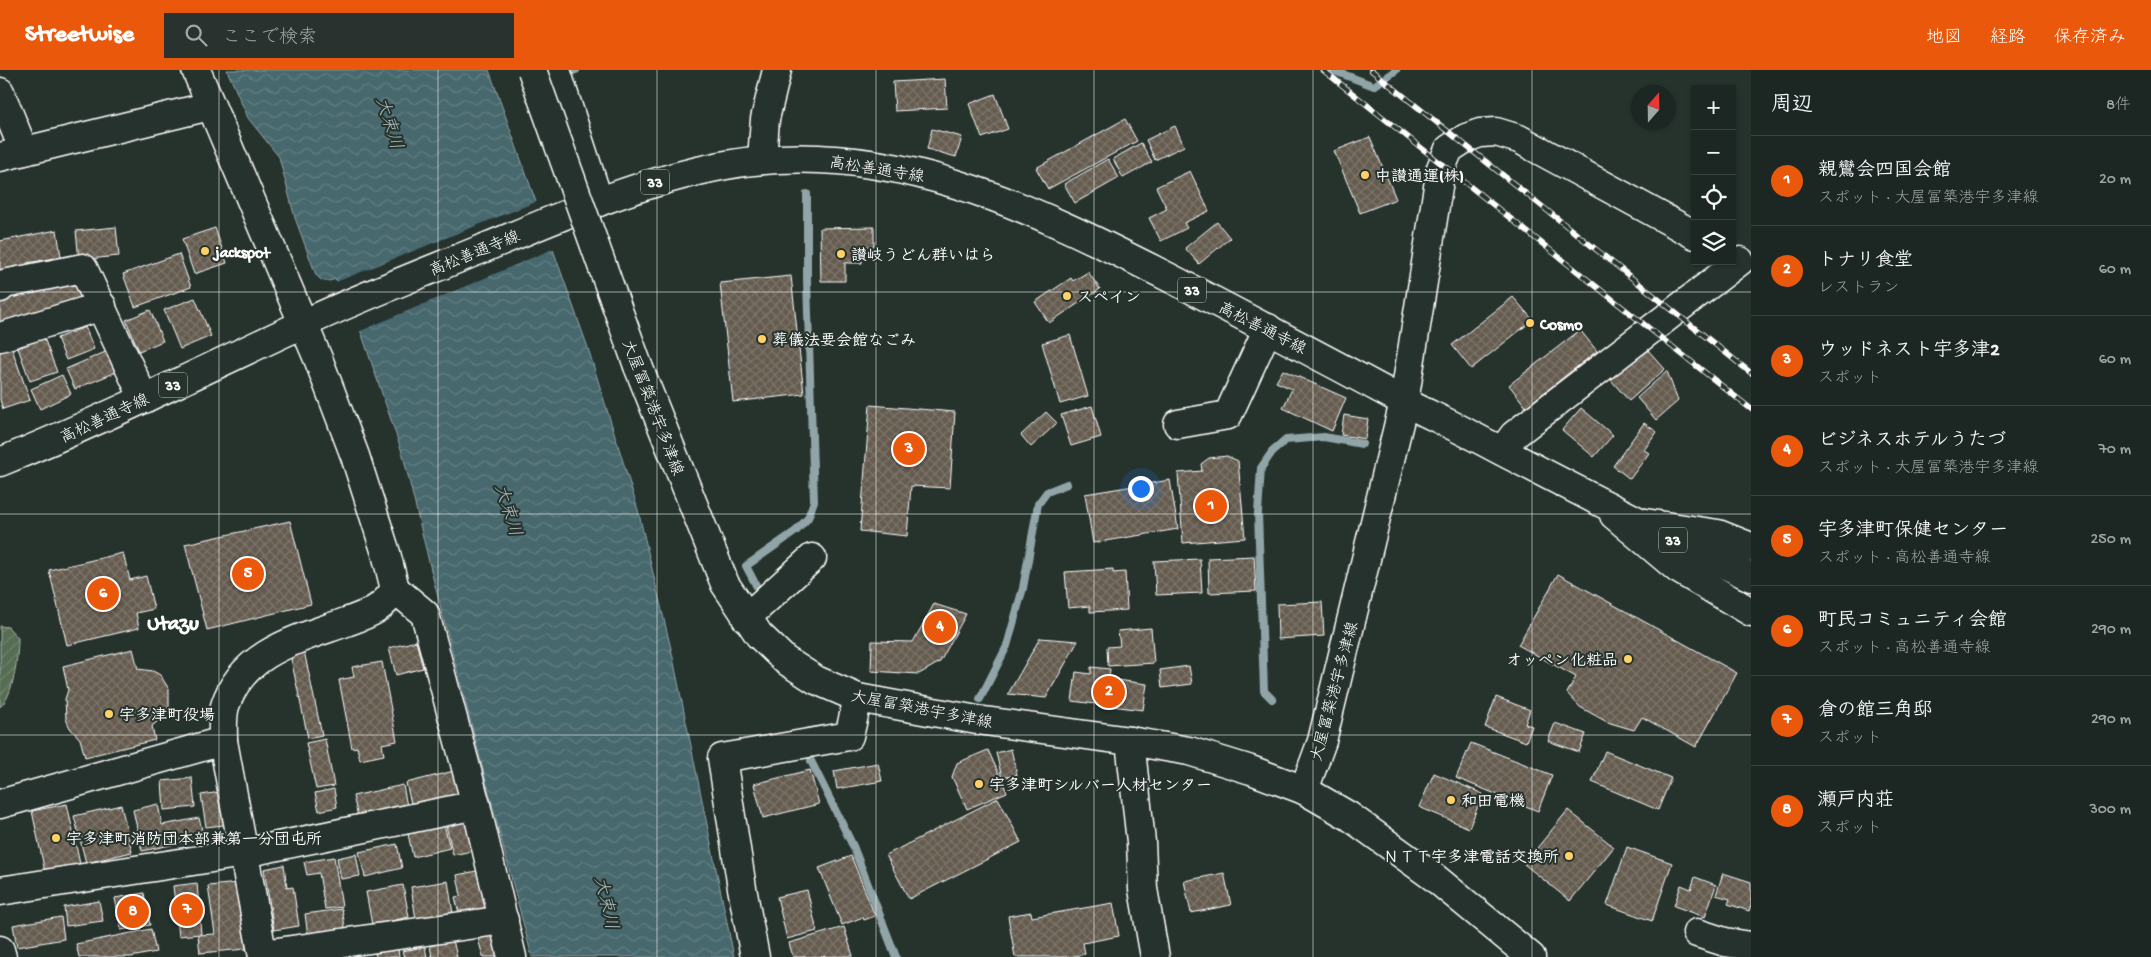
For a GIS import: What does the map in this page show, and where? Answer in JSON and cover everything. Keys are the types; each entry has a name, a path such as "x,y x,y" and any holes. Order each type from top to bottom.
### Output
{"street":[{"path":"196,70 304,323 354,456 386,553 395,589 425,614 476,805 512,957"},
{"name":"大屋冨築港宇多津線","path":"532,70 638,366 724,584 759,636 785,660 816,680 858,698 977,720 1189,751 1252,770 1304,790 1322,741 1404,402 1414,352 1441,168 1449,149 1466,138 1480,133 1496,132 1519,139 1691,234"},
{"path":"556,70 600,202"},
{"path":"762,160 765,119 777,70"},
{"path":"0,92 12,154 210,106"},
{"name":"高松善通寺線","path":"0,462 62,437 304,323 553,219 662,179 762,160 820,159 858,162 914,171 968,187 1044,217 1268,328 1404,402 1638,522 1751,577"},
{"path":"1502,451 1514,435 1741,262"},
{"path":"0,288 4,284 83,268 144,399"},
{"path":"0,337 102,306"},
{"path":"1178,424 1228,415 1268,328"},
{"path":"1597,500 1678,570 1751,612"},
{"path":"1638,522 1718,534 1751,547"},
{"path":"746,618 812,558"},
{"path":"395,589 380,608 280,646 259,659 238,681 225,707 223,741 263,956 504,920"},
{"path":"756,957 742,888 722,758 849,736 858,698"},
{"path":"0,804 223,741"},
{"path":"1130,741 1141,842 1143,889 1155,957"},
{"path":"1304,790 1349,816 1435,878 1531,957"},
{"path":"0,891 244,853 476,805"},
{"path":"1697,933 1726,942 1751,946"},
{"path":"0,950 2,957"}],"green space":[{"path":"0,626 8,627 18,638 12,685 5,702 0,707"}],"water":[{"name":"大束川","path":"227,70 489,70 587,345 638,510 672,653 734,957 532,957 433,578 403,455 361,332 336,279 325,281 316,275 295,218 279,157 248,118"}],"pier":[{"path":"538,201 555,248 358,332 336,282"}],"building":[{"path":"945,79 947,108 895,111 893,82"},
{"path":"995,94 1008,129 982,138 969,104"},
{"path":"1125,119 1137,141 1048,189 1036,168"},
{"path":"1175,126 1184,146 1155,160 1146,140"},
{"path":"932,129 962,137 956,157 927,149"},
{"name":"中讃通運(株)","path":"1370,137 1396,199 1360,213 1334,151"},
{"path":"1141,143 1152,162 1123,178 1113,159"},
{"path":"1108,159 1119,178 1075,203 1064,184"},
{"path":"1190,171 1209,211 1184,223 1187,228 1161,241 1149,218 1167,209 1156,187"},
{"path":"1217,222 1230,238 1199,264 1185,248"},
{"path":"116,227 119,256 79,260 76,231"},
{"name":"讃岐うどん群いはら","path":"874,227 874,246 862,246 862,263 845,263 845,281 821,281 820,228"},
{"name":"jackspot","path":"215,228 227,263 194,274 182,239"},
{"path":"57,230 61,257 27,263 29,274 0,280 0,241"},
{"path":"179,254 191,287 135,307 123,274"},
{"name":"スペイン","path":"1088,272 1100,289 1049,323 1035,302 1071,278 1073,281"},
{"path":"79,275 86,302 0,323 0,299"},
{"name":"葬儀法要会館なごみ","path":"791,276 804,394 733,402 720,283"},
{"path":"1513,297 1533,320 1471,369 1452,345"},
{"path":"195,298 211,336 180,349 164,310"},
{"path":"150,310 163,341 139,351 126,320"},
{"path":"85,327 94,349 66,360 57,338"},
{"path":"1580,330 1597,351 1526,407 1509,385"},
{"path":"1070,335 1088,396 1060,404 1042,343"},
{"path":"44,338 57,372 30,381 18,348"},
{"path":"11,346 30,400 3,409 0,400 0,350"},
{"path":"1646,348 1665,369 1629,401 1611,380"},
{"path":"110,350 119,371 75,389 66,369"},
{"path":"1283,370 1346,398 1332,431 1283,408 1292,389 1276,382"},
{"path":"1667,371 1678,401 1656,420 1637,398"},
{"path":"62,375 71,394 40,409 31,389"},
{"path":"870,405 955,412 950,488 911,486 907,536 860,531"},
{"path":"1092,406 1101,437 1071,446 1061,415"},
{"path":"1581,408 1613,435 1594,457 1562,430"},
{"path":"1046,412 1057,423 1031,447 1021,435"},
{"path":"1344,415 1368,419 1365,439 1341,435"},
{"path":"1644,423 1657,432 1644,450 1649,453 1630,479 1613,466"},
{"path":"1227,456 1238,461 1245,538 1183,543 1178,473 1202,471 1201,464 1209,458"},
{"path":"1170,480 1178,529 1093,543 1085,494"},
{"path":"290,521 311,604 207,630 185,544"},
{"path":"123,553 130,580 146,576 154,609 136,613 139,628 67,645 49,570"},
{"path":"1254,556 1256,591 1209,593 1208,558"},
{"path":"1200,559 1202,593 1156,595 1154,561"},
{"path":"1113,569 1113,573 1125,572 1127,610 1090,612 1090,606 1068,608 1065,572"},
{"name":"オッペン化粧品","path":"1558,574 1737,673 1696,747 1642,717 1634,730 1607,722 1580,707 1567,693 1576,677 1518,645"},
{"path":"1322,602 1324,636 1278,639 1277,604"},
{"path":"934,604 966,614 940,662 919,674 871,671 872,641 913,642"},
{"path":"1151,628 1154,663 1108,666 1107,647 1120,646 1118,631"},
{"path":"1040,638 1078,641 1046,698 1008,694"},
{"path":"416,641 423,668 396,675 389,648"},
{"path":"133,649 138,669 153,671 160,675 169,689 169,707 165,715 152,726 155,740 85,757 80,739 70,728 66,719 65,699 68,690 63,666"},
{"path":"304,651 322,735 308,738 290,654"},
{"path":"382,662 397,741 382,744 384,755 360,760 357,747 352,748 339,680 354,677 352,667"},
{"path":"1189,666 1192,684 1162,688 1160,670"},
{"path":"1091,667 1110,669 1109,679 1147,684 1143,710 1072,701 1076,672 1091,674"},
{"path":"1496,697 1530,710 1525,724 1532,726 1526,742 1485,727"},
{"path":"1555,723 1586,734 1579,752 1548,741"},
{"path":"325,739 334,786 316,789 306,743"},
{"path":"1471,743 1552,775 1538,811 1456,778"},
{"path":"1011,749 1017,775 1002,778 996,753"},
{"name":"宇多津町シルバー人材センター","path":"988,750 1007,792 967,809 952,777 957,763"},
{"path":"1605,751 1671,778 1658,810 1592,782"},
{"path":"878,763 882,781 837,789 834,771"},
{"path":"458,770 465,799 413,812 406,783"},
{"path":"810,770 819,804 763,818 754,784"},
{"name":"和田電機","path":"1434,773 1483,794 1469,828 1419,807"},
{"path":"192,778 195,807 164,810 162,781"},
{"path":"403,785 408,812 359,821 353,796"},
{"path":"334,789 337,807 319,811 315,793"},
{"path":"227,791 232,824 206,827 201,795"},
{"path":"998,798 1021,842 909,899 886,855"},
{"name":"宇多津町消防団本部兼第一分団屯所","path":"67,804 80,864 45,872 32,811"},
{"path":"158,804 162,825 199,818 204,838 142,851 133,810"},
{"path":"121,805 132,852 86,863 74,816"},
{"name":"ＮＴＴ宇多津電話交換所","path":"1568,810 1614,847 1570,901 1524,864"},
{"path":"473,818 481,849 453,855 446,825"},
{"path":"444,825 450,848 413,857 408,834"},
{"path":"397,844 402,868 365,877 359,852"},
{"path":"1627,847 1672,863 1652,921 1607,905"},
{"path":"356,854 360,876 341,879 337,858"},
{"path":"851,856 875,916 864,920 863,917 842,925 819,868"},
{"path":"334,857 342,907 325,909 319,873 307,875 304,862"},
{"path":"284,865 287,888 293,887 299,926 274,930 264,869"},
{"path":"487,869 497,916 459,913 455,897 461,896 457,875"},
{"path":"1224,873 1231,905 1191,913 1184,881"},
{"path":"1723,873 1751,882 1751,905 1749,911 1728,904 1730,899 1716,895"},
{"path":"1695,877 1716,885 1705,917 1674,906 1681,885 1691,889"},
{"path":"448,881 454,921 417,926 411,887"},
{"path":"197,883 201,934 179,936 173,886"},
{"path":"239,883 246,949 200,953 198,935 215,934 208,886"},
{"path":"403,885 409,917 372,925 366,892"},
{"path":"807,890 817,931 787,939 777,897"},
{"path":"144,893 150,925 121,930 115,898"},
{"path":"99,901 103,921 66,926 64,907"},
{"path":"1113,903 1119,936 1083,943 1085,954 1070,957 1015,957 1008,916 1031,912 1032,917"},
{"path":"342,909 347,938 309,944 305,914"},
{"path":"61,917 64,939 17,947 13,925"},
{"path":"844,927 853,956 793,957 789,943"},
{"path":"500,928 507,957 483,957 477,934"},
{"path":"151,929 156,952 131,957 79,957 76,944"},
{"path":"453,940 457,957 432,957 430,946"},
{"path":"425,947 427,957 404,957 402,951"},
{"path":"398,949 399,957 376,957 375,953"}],"waterway":[{"path":"1332,70 1374,86 1396,70"},
{"path":"757,587 746,566 796,531 808,518 814,501 807,281 807,194"},
{"path":"1272,699 1264,691 1258,513 1261,468 1272,452 1286,440 1324,437 1362,444"},
{"path":"980,699 1007,646 1023,588 1038,504 1047,492 1067,484"},
{"path":"811,761 853,846 896,957"}],"railway":[{"path":"1323,70 1751,409"},
{"path":"1371,70 1751,373"}],"place":[{"name":"中讃通運(株)","path":"1365,175"},
{"name":"jackspot","path":"205,251"},
{"name":"讃岐うどん群いはら","path":"841,254"},
{"name":"スペイン","path":"1067,296"},
{"name":"Cosmo","path":"1530,323"},
{"name":"葬儀法要会館なごみ","path":"762,339"},
{"name":"ウッドネスト宇多津2","path":"909,449"},
{"name":"親鸞会四国会館","path":"1211,506"},
{"name":"宇多津町保健センター","path":"248,574"},
{"name":"町民コミュニティ会館","path":"103,594"},
{"name":"ビジネスホテルうたづ","path":"940,627"},
{"name":"オッペン化粧品","path":"1628,659"},
{"name":"トナリ食堂","path":"1109,692"},
{"name":"宇多津町役場","path":"109,714"},
{"name":"宇多津町シルバー人材センター","path":"979,784"},
{"name":"和田電機","path":"1451,800"},
{"name":"宇多津町消防団本部兼第一分団屯所","path":"56,838"},
{"name":"ＮＴＴ宇多津電話交換所","path":"1569,856"},
{"name":"倉の館三角邸","path":"187,910"},
{"name":"瀬戸内荘","path":"133,912"}],"district":[{"name":"Utazu","path":"173,622"}]}
